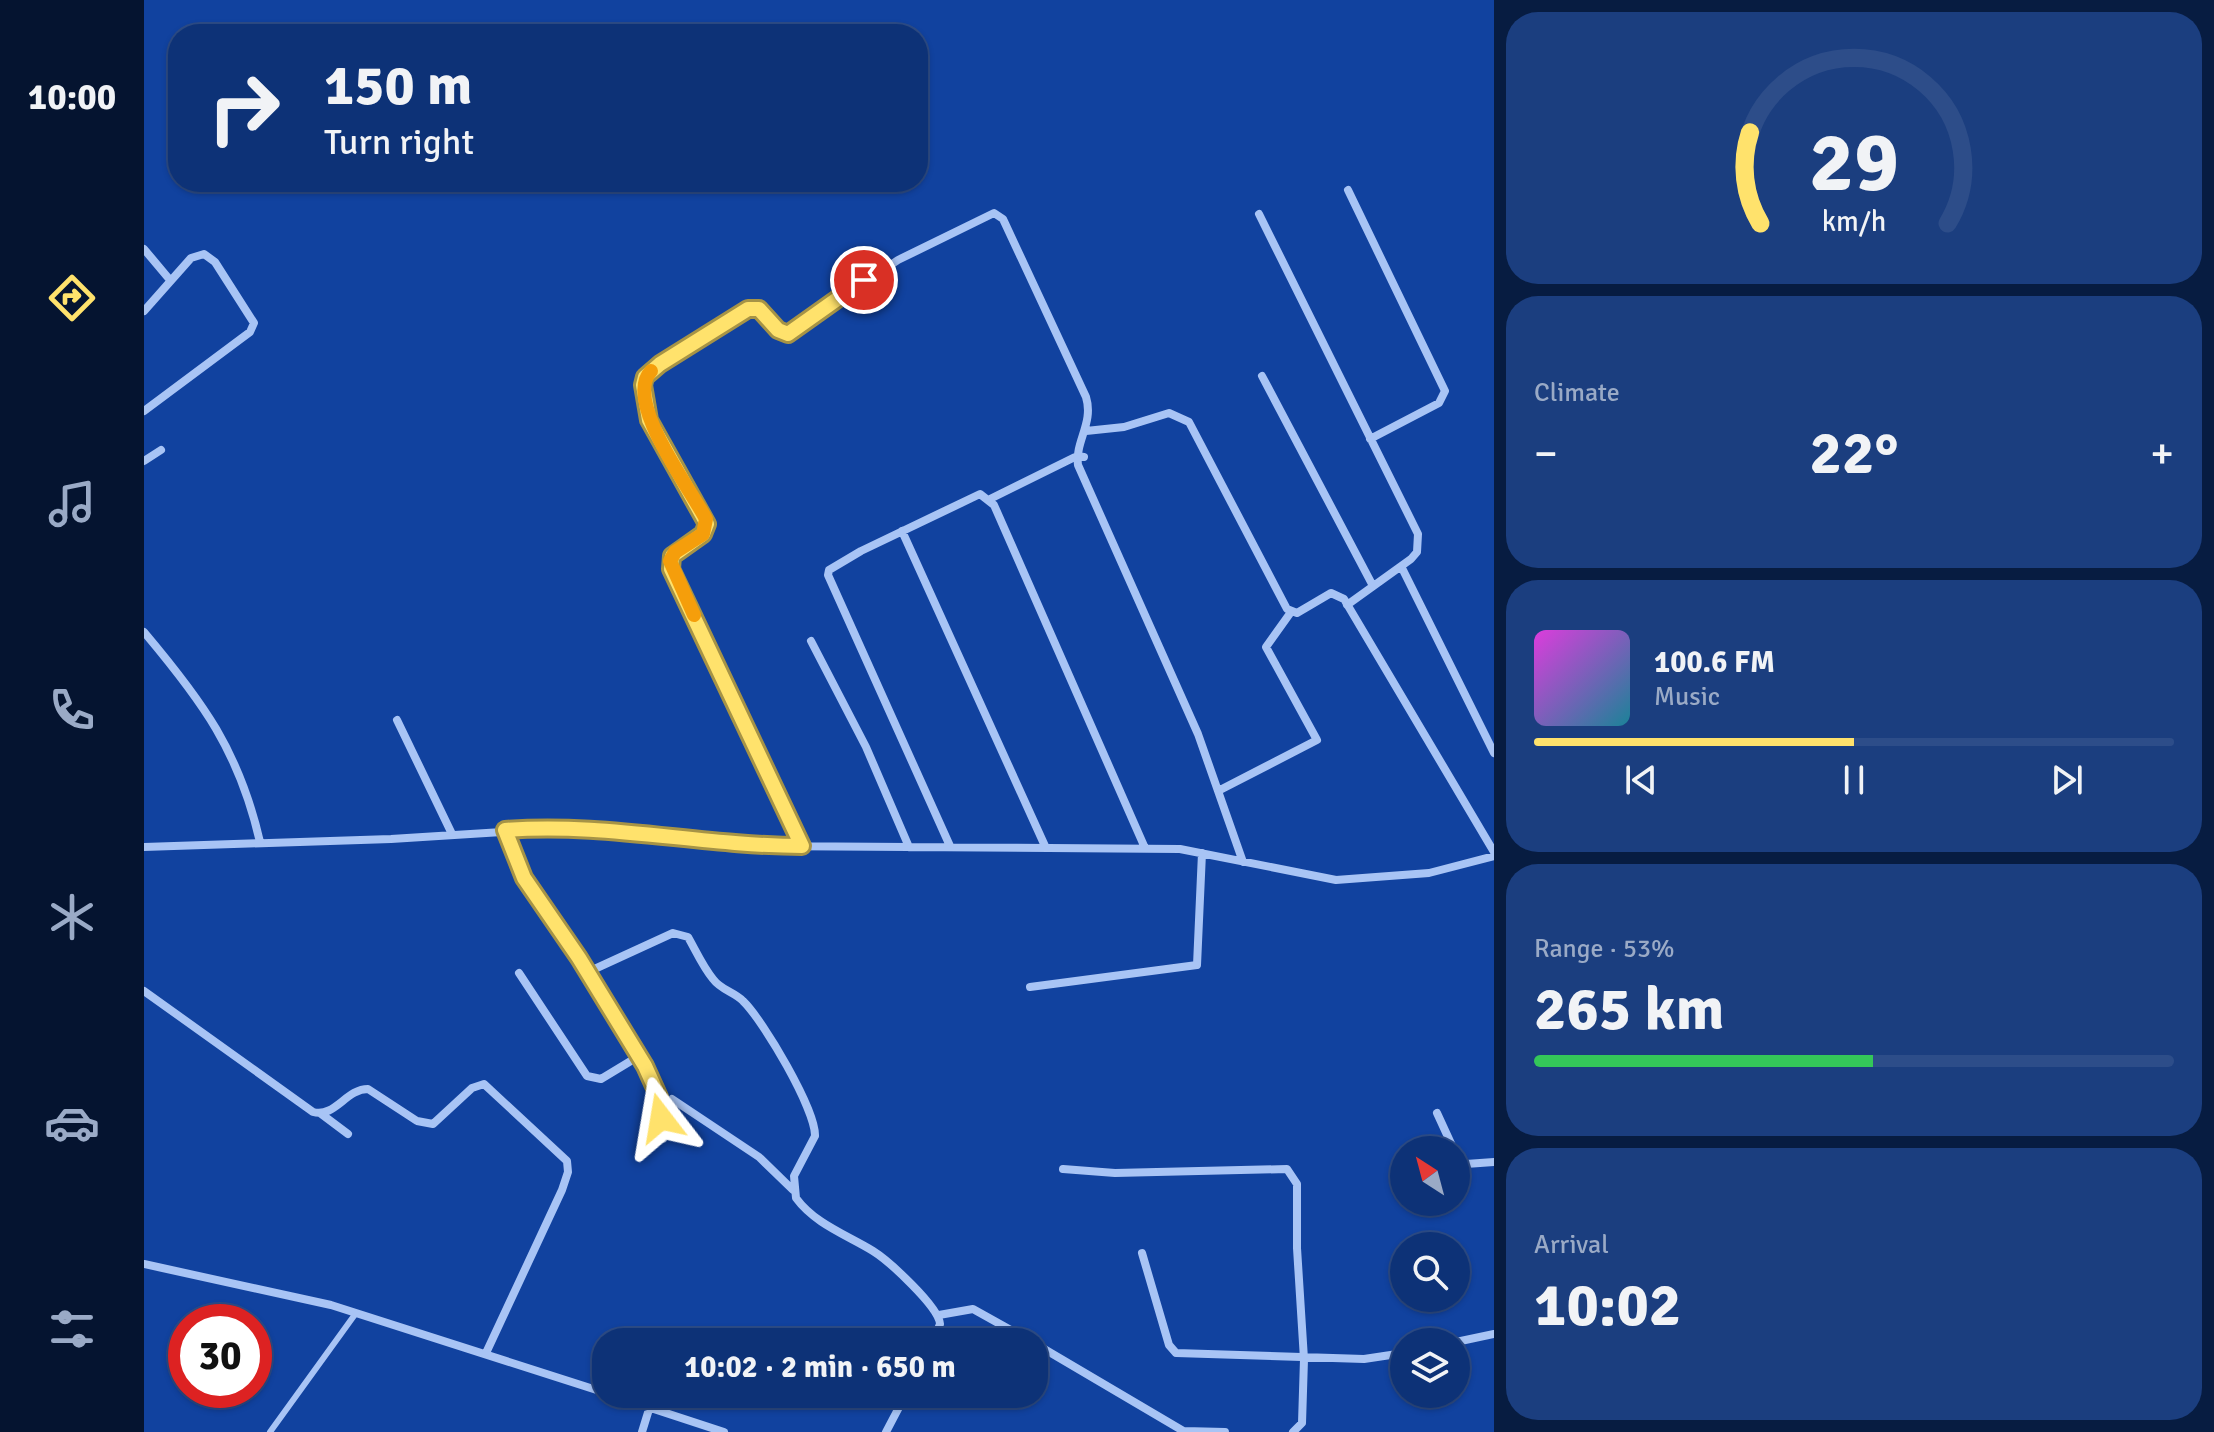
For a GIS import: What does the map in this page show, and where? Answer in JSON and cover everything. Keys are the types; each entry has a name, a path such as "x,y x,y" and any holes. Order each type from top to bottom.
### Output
{"street":[{"path":"1348,190 1445,391 1439,403 1370,439"},
{"path":"802,846 671,569 672,556 703,534 707,524 649,420 643,397 645,377 660,364 748,309 759,309 778,330 788,334 898,260 994,213 1003,219 1086,397 1086,431 1080,457 1198,734 1243,862"},
{"path":"1259,214 1418,534 1417,552 1347,605"},
{"path":"144,249 170,280"},
{"path":"144,311 191,258 210,256 252,316 253,328 144,411"},
{"path":"1262,376 1373,586"},
{"path":"1086,431 1124,427 1169,413 1183,416 1291,612"},
{"path":"144,461 161,450"},
{"path":"950,846 828,575 834,567 974,496 990,499 1080,457"},
{"path":"990,499 1145,848"},
{"path":"902,531 1045,846"},
{"path":"1401,566 1494,753"},
{"path":"144,847 583,827 751,846 1145,848 1202,853 1295,875 1368,880 1429,873 1494,854 1347,605 1337,594 1331,593 1297,613 1291,612"},
{"path":"1218,791 1317,740 1266,647 1271,635 1291,612"},
{"path":"144,632 218,729 247,787 260,842"},
{"path":"811,641 866,747 909,847"},
{"path":"397,720 452,834"},
{"path":"505,830 524,878 588,972 639,1056 659,1097 663,1139"},
{"path":"1030,987 1197,965 1202,853"},
{"path":"588,972 673,933 688,937 714,980 751,1010 788,1067 811,1117 815,1136 794,1176 793,1190"},
{"path":"519,973 587,1076 601,1079 639,1056"},
{"path":"144,991 348,1134"},
{"path":"320,1113 351,1093 368,1089 417,1121 433,1124 472,1088 484,1084 567,1161 568,1172 562,1190 486,1353"},
{"path":"672,1099 759,1157 793,1190 802,1206 840,1236 878,1254 939,1315"},
{"path":"1437,1113 1447,1136"},
{"path":"1470,1164 1494,1162"},
{"path":"1063,1169 1115,1173 1290,1171 1297,1184 1297,1248 1304,1359 1302,1423 1293,1432"},
{"path":"1142,1253 1171,1350 1304,1359 1390,1356"},
{"path":"144,1264 356,1313 592,1389"},
{"path":"939,1315 973,1309 1007,1328"},
{"path":"936,1328 939,1315"},
{"path":"1470,1339 1494,1334"},
{"path":"1048,1352 1185,1432 1225,1432"},
{"path":"642,1432 649,1408"},
{"path":"656,1408 724,1432"},
{"path":"886,1432 899,1408"}],"lane":[{"path":"270,1432 356,1313"}],"slow traffic":[{"path":"651,371 643,385 646,413 707,524 703,534 675,552 670,561 676,582 694,615"}],"route":[{"path":"661,1118 659,1097 645,1066 579,958 524,878 505,830 583,827 631,830 751,846 802,846 723,673 671,569 670,561 675,552 703,534 707,524 649,420 643,385 645,377 660,364 748,309 759,309 778,330 788,334 864,280"}]}
